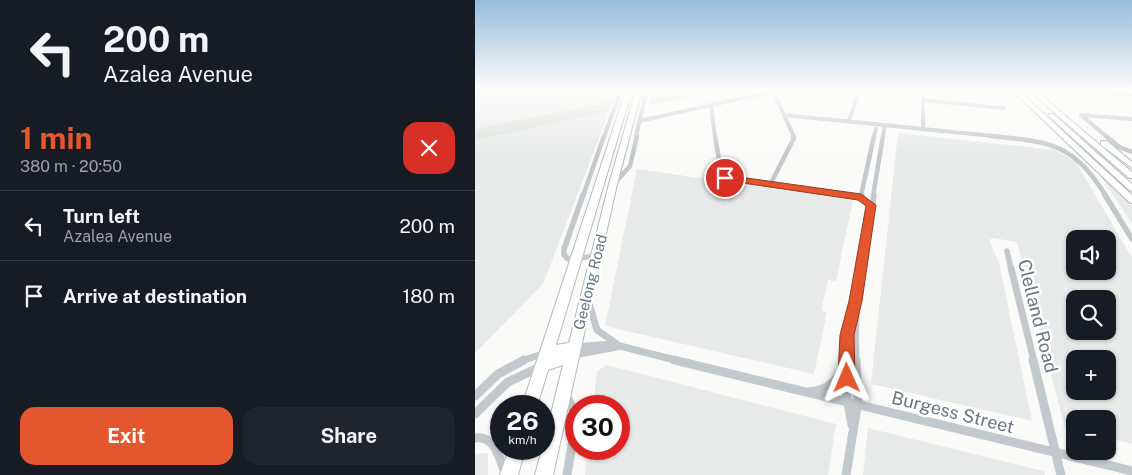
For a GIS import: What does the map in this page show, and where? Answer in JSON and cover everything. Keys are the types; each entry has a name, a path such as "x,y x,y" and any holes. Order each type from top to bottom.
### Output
{"highway":[{"name":"Geelong Road","path":"533,395 622,112"},
{"name":"Geelong Road","path":"543,475 613,184 634,112"},
{"path":"1039,112 1132,200"},
{"path":"1048,112 1132,188"},
{"path":"1058,112 1132,176"},
{"path":"1068,112 1132,166"},
{"path":"544,360 572,352"},
{"path":"508,475 513,460"}],"street":[{"path":"597,256 576,259 565,258 565,249 613,112"},
{"path":"613,184 630,166 639,112"},
{"path":"639,121 679,112"},
{"path":"712,112 722,177 861,197 873,194"},
{"path":"770,185 794,139 783,112"},
{"path":"849,121 852,112"},
{"path":"923,112 923,129"},
{"path":"784,115 1038,141 1067,151 1078,159 1092,176 1132,239"},
{"path":"1132,119 1081,115 1119,147 1132,152"},
{"path":"846,475 852,427 857,405 858,376 854,332 856,301 885,125"},
{"path":"861,197 876,129"},
{"path":"873,143 882,144"},
{"path":"861,197 871,205"},
{"name":"Clelland Road","path":"1007,251 1061,475"},
{"path":"587,296 597,330 621,347"},
{"path":"797,391 817,391 832,385 838,378 842,370 848,328 856,301"},
{"name":"Burgess Street","path":"572,352 621,347 1132,471"},
{"path":"846,348 846,402 852,427"},
{"path":"475,396 492,378 508,366 529,357 544,360"},
{"path":"475,414 512,379 544,360"},
{"path":"563,388 575,417 567,475"},
{"path":"475,438 483,437 491,441 508,475"}],"shaded area":[{"path":"475,112 558,112 475,129"},
{"path":"558,112 608,112 475,140 475,129"},
{"path":"609,112 543,284 475,353 475,140"},
{"path":"898,133 1055,150 1076,162 1116,230 1066,230 1066,280 1116,280 1116,231 1132,258 1132,444 1116,440 1116,410 1066,410 1065,428 1017,242 993,238 989,240 999,263 1032,421 871,384"},
{"path":"637,169 853,200 836,281 828,280 821,311 827,312 814,374 605,326"},
{"path":"1102,178 1105,178 1132,206 1132,224"},
{"path":"607,365 836,424 828,475 585,475 587,460 630,460 630,395 594,395 597,371"},
{"path":"868,428 1044,471 1045,475 863,475"},
{"path":"488,453 488,475 475,475 475,454"}],"route":[{"path":"725,178 861,197 871,205 856,301 847,335 847,378"}]}
